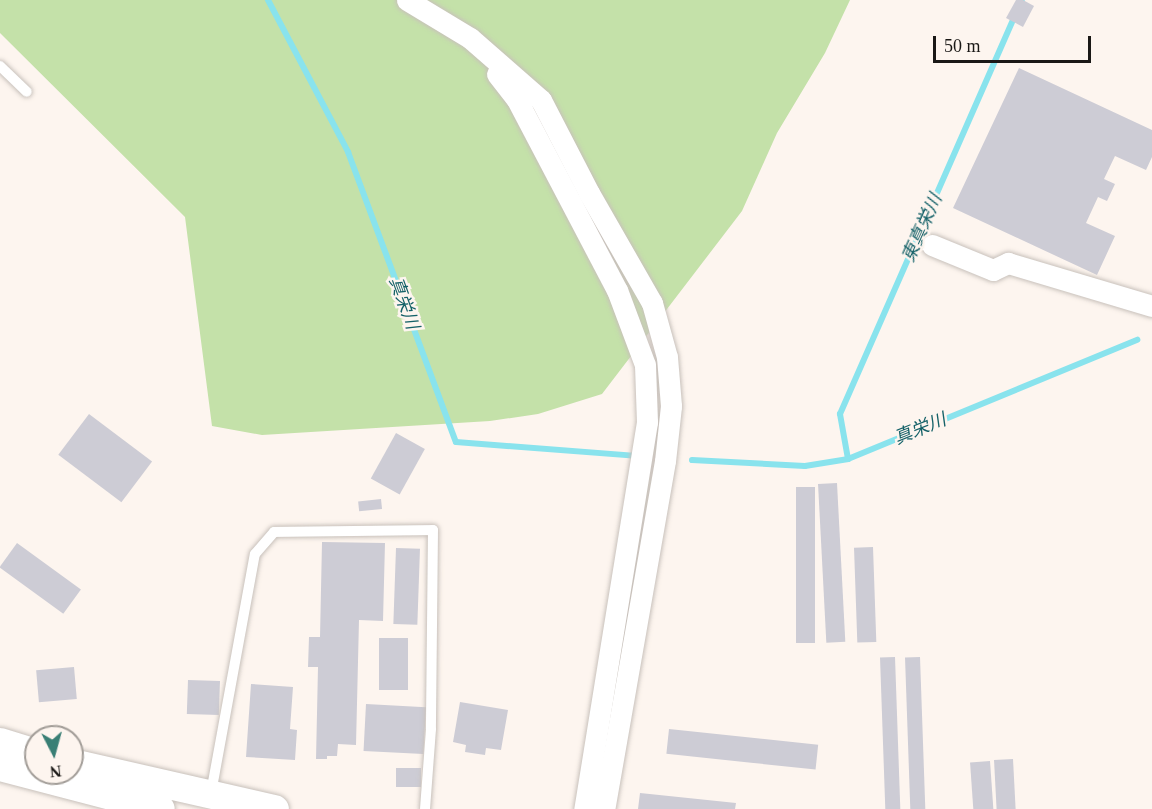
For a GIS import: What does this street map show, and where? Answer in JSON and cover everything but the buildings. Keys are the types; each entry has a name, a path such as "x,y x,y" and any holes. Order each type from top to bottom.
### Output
{"main road":[{"path":"0,742 24,749"},
{"path":"84,765 210,796 275,809"},
{"path":"0,767 124,805 161,809"}],"street":[{"path":"407,0 470,38 541,100 589,193 652,303 667,357 671,406 665,461 604,809"},
{"path":"470,38 516,98 617,290 645,365 647,422 584,809"},
{"path":"932,245 993,270 1008,263 1152,306"}],"lane":[{"path":"0,66 27,92"},
{"path":"210,796 255,554 274,532 433,530 431,729 425,809"}],"green space":[{"path":"0,0 850,0 825,53 777,133 742,211 602,394 538,414 490,421 262,435 212,426 185,217 0,33"}],"waterway":[{"name":"真栄川","path":"268,0 348,152 456,442 639,456"},
{"name":"東真栄川","path":"848,459 840,414 1022,0"},
{"name":"真栄川","path":"692,460 805,466 848,459 1137,340"}]}
